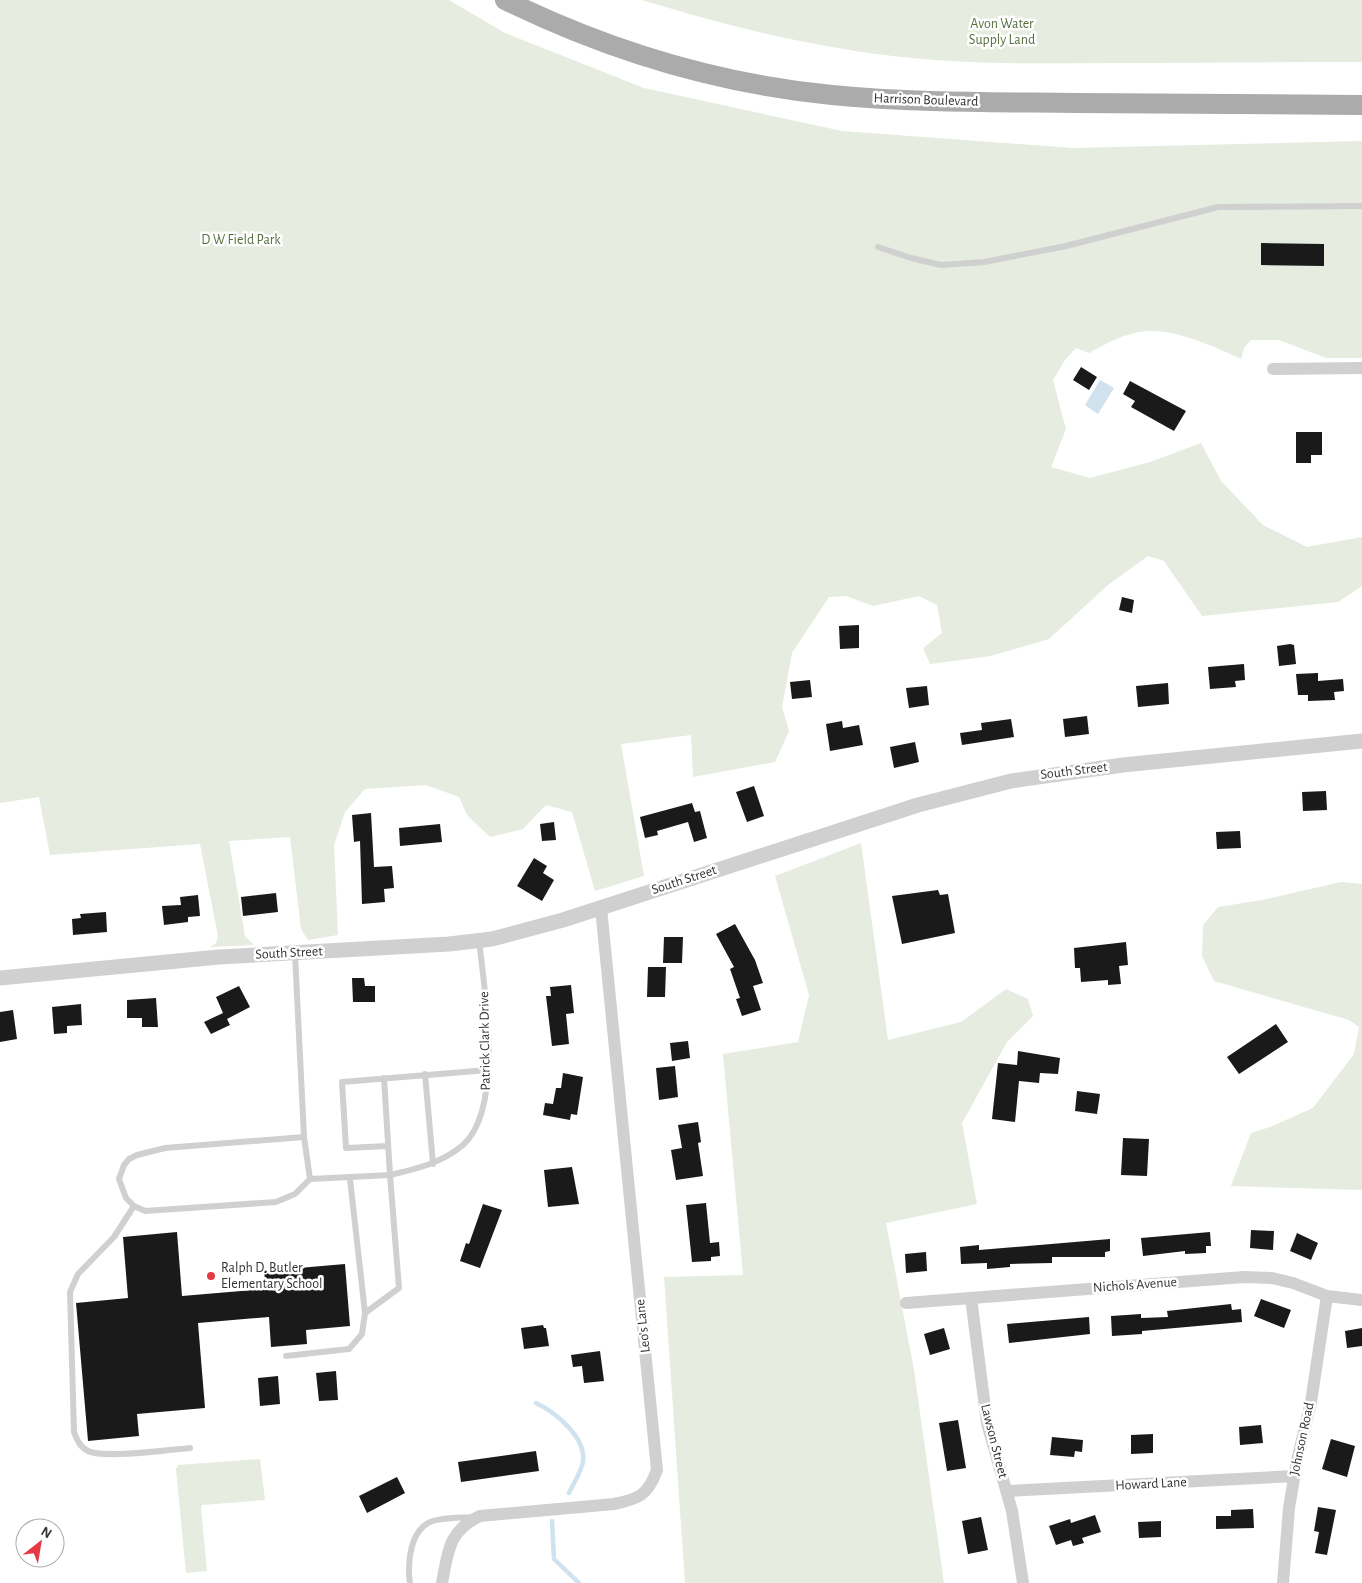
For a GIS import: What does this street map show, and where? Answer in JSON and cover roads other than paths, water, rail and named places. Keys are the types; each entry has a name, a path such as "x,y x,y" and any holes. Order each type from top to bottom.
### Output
{"main road":[{"name":"Harrison Boulevard","path":"505,0 576,32 674,64 731,79 829,95 935,102 1362,105"}],"street":[{"path":"1273,369 1362,368"},
{"name":"South Street","path":"0,978 295,952 479,941 519,933 866,821 1011,781 1122,764 1362,741"},
{"name":"Leo's Lane","path":"442,1583 449,1549 454,1537 460,1528 480,1516 630,1501 644,1494 652,1484 656,1470 600,908"},
{"name":"Nichols Avenue","path":"906,1303 1244,1277 1272,1278 1293,1283 1328,1296 1362,1300"},
{"name":"Johnson Road","path":"1283,1583 1289,1508 1294,1476 1311,1402 1328,1296"},
{"name":"Lawson Street","path":"971,1298 987,1423 1008,1491 1023,1583"},
{"name":"Howard Lane","path":"1008,1491 1294,1476"}],"lane":[{"path":"878,246 911,258 942,265 984,262 1066,246 1218,207 1362,206"},
{"name":"Patrick Clark Drive","path":"310,1179 390,1175 434,1164 464,1144 476,1128 484,1111 488,1070 485,986 479,941"},
{"path":"295,952 304,1137 310,1179 295,1194 276,1202 154,1211 134,1206 126,1198 119,1179 124,1165 137,1154 165,1148 304,1137"},
{"path":"388,1146 346,1148 342,1082 488,1070"},
{"path":"425,1074 434,1164"},
{"path":"365,1312 399,1288 384,1078"},
{"path":"286,1356 349,1349 362,1334 365,1312 350,1178"},
{"path":"134,1206 114,1237 78,1274 70,1292 74,1432 78,1442 88,1451 106,1454 190,1448"},
{"path":"410,1583 411,1549 419,1530 431,1522 480,1516"}],"water":[{"path":"1100,380 1114,388 1098,414 1085,405"}],"waterway":[{"path":"536,1403 552,1412 568,1426 580,1443 583,1461 569,1493"},
{"path":"552,1521 554,1559 579,1583"}],"place":[{"name":"Ralph D. Butler Elementary School","path":"211,1276"}],"park label":[{"name":"Avon Water Supply Land","path":"1002,32"},
{"name":"D W Field Park","path":"241,240"}]}
